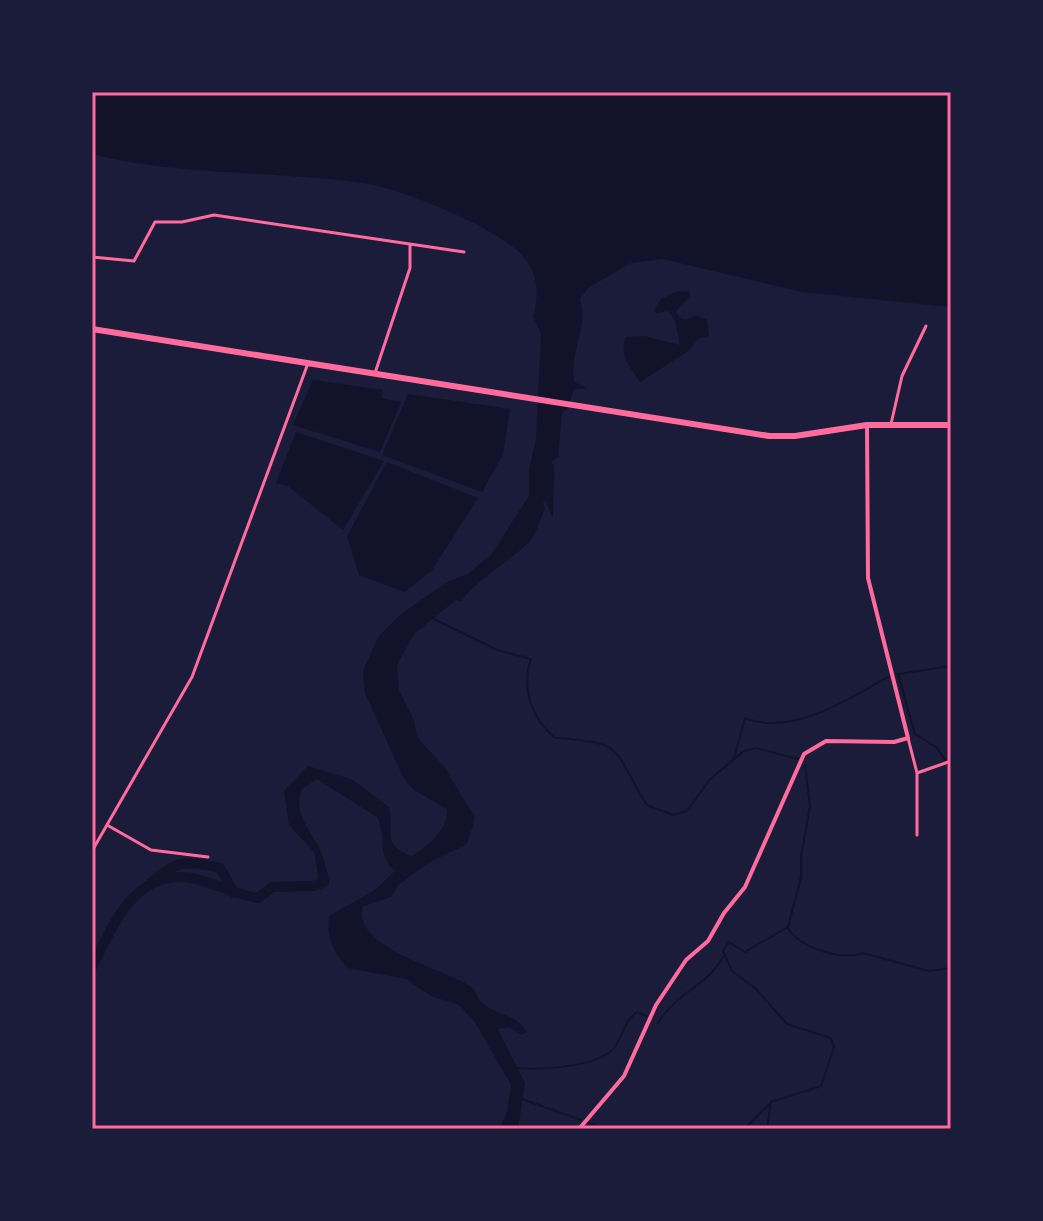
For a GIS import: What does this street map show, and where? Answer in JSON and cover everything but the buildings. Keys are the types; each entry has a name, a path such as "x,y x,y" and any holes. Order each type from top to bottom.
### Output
{"highway":[{"path":"92,329 769,436 795,436 867,425 951,425"}],"street":[{"path":"92,257 134,261 155,222 182,222 214,215 464,252"},
{"path":"375,373 410,268 410,245"},
{"path":"891,424 902,376 926,326"},
{"path":"92,851 192,677 308,362"},
{"path":"867,425 868,578 917,773 917,835"},
{"path":"579,1129 624,1076 656,1005 686,960 708,941 724,913 745,887 804,754 826,741 894,742 908,738"},
{"path":"917,773 951,761"},
{"path":"107,825 151,850 208,857"}],"shaded area":[{"path":"92,92 951,92 951,307 802,292 663,259 631,263 588,288 580,299 582,319 573,371 574,382 587,388 574,389 567,409 562,413 558,457 551,462 554,466 553,518 546,501 543,502 545,510 528,543 473,587 462,601 456,600 414,634 397,665 399,690 414,721 417,737 445,768 475,818 467,844 428,863 398,885 391,897 363,906 363,921 371,934 386,946 471,987 481,1002 517,1021 527,1032 521,1035 509,1027 498,1029 525,1083 518,1129 500,1129 507,1112 511,1085 475,1022 459,1005 431,996 406,979 348,968 332,944 329,916 375,890 395,871 386,859 377,817 317,779 302,789 299,802 301,813 323,857 326,869 324,882 319,878 314,852 289,825 284,791 308,766 353,780 389,807 392,842 402,852 412,856 430,842 444,824 447,809 414,790 404,779 365,693 363,671 379,636 401,614 449,581 468,574 491,555 529,496 529,469 536,440 541,333 533,317 536,281 526,260 498,237 454,213 385,188 335,180 161,166 92,154"},
{"path":"678,291 689,291 690,296 676,311 679,317 685,320 696,315 707,320 709,337 699,338 687,352 640,382 625,355 626,337 644,336 680,345 675,320 668,311 656,313 654,310 661,299"},
{"path":"313,380 383,390 381,398 401,402 380,452 293,425"},
{"path":"408,394 510,409 503,454 482,492 382,455"},
{"path":"296,432 384,461 343,530 288,486 276,483"},
{"path":"387,462 478,498 432,570 405,592 359,575 347,536"}],"waterway":[{"path":"432,618 497,650 531,659 527,681 530,702 547,730 555,738 596,743 616,753 647,805 673,815 687,811 710,779 744,751 756,748 798,759"},
{"path":"951,666 898,674 915,734 936,747 951,768"},
{"path":"734,758 745,718 763,723 800,719 838,704 889,676"},
{"path":"767,1129 771,1102 821,1086 834,1047 831,1038 787,1024 756,989 732,971 723,951 729,942 745,952 788,927 801,877 801,857 810,806 805,765"},
{"path":"152,882 176,866 199,864 220,868 234,893"},
{"path":"92,967 128,903 155,882 172,877 192,878 258,898 272,887 314,886 324,882 322,871"},
{"path":"788,928 811,947 833,954 863,953 929,971 951,968"},
{"path":"658,1023 674,1004 708,976 723,957"},
{"path":"518,1068 555,1068 596,1059 614,1048 629,1020 637,1012 649,1017"},
{"path":"522,1099 581,1120"},
{"path":"745,1129 769,1104"},
{"path":"588,1123 607,1129"}]}
